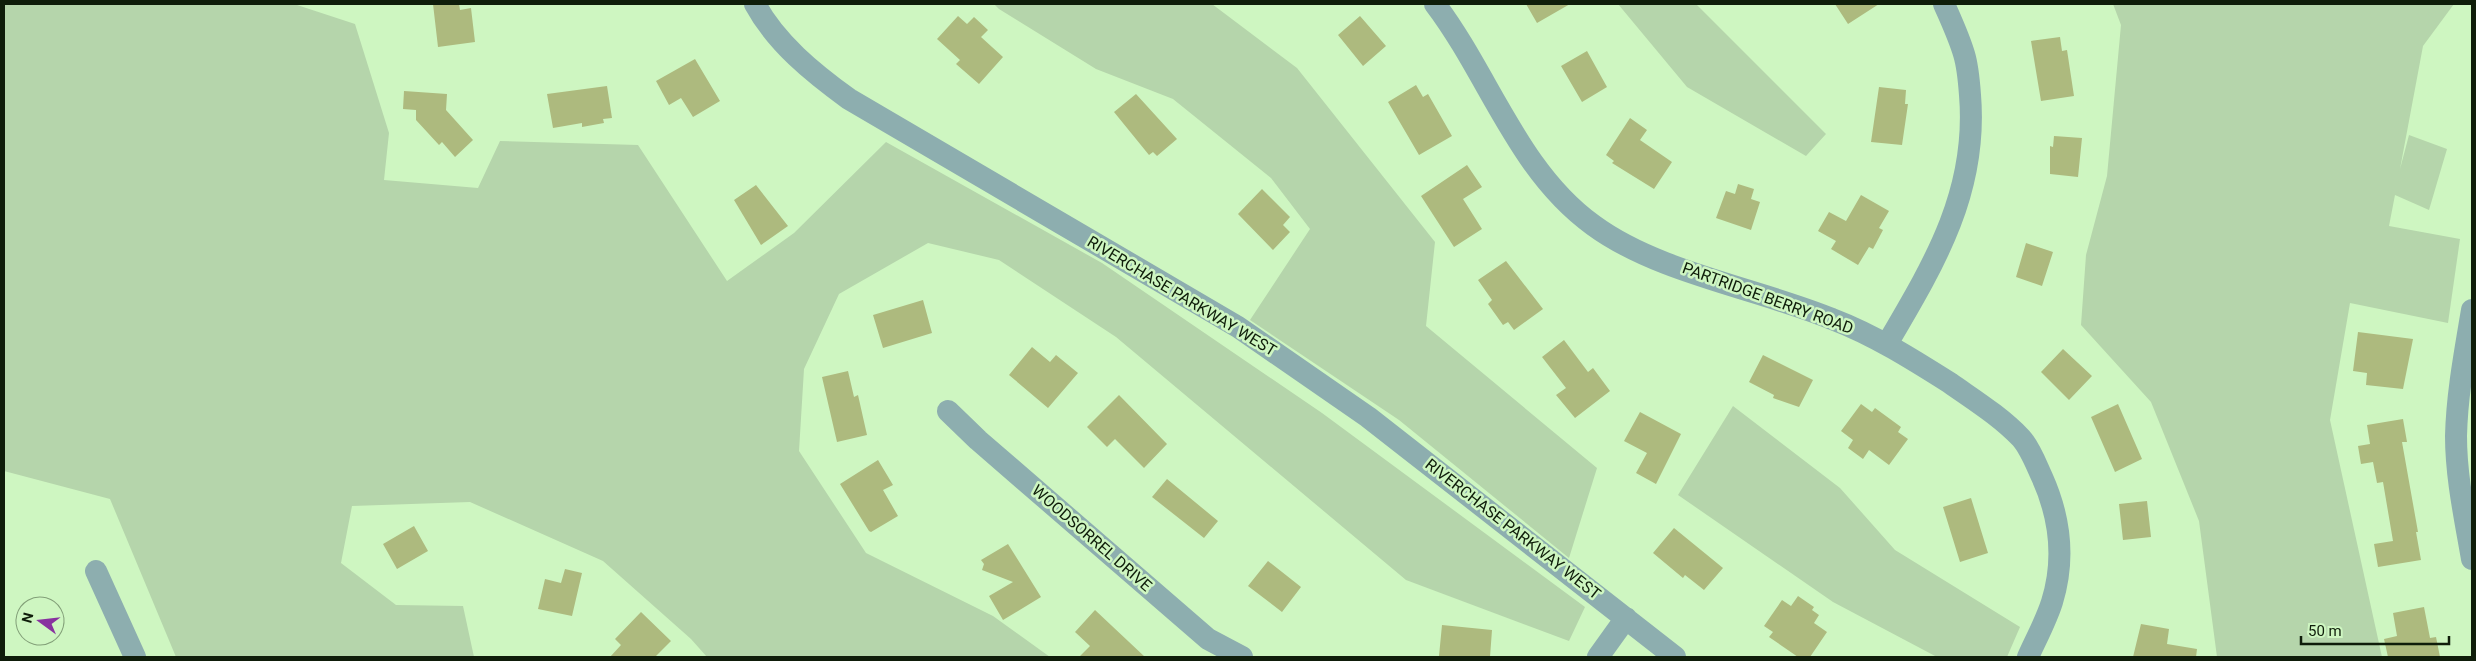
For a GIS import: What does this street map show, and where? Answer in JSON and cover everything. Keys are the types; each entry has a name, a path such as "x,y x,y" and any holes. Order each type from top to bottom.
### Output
{"street":[{"name":"RIVERCHASE PARKWAY WEST","path":"755,4 774,32 808,67 849,99 1238,327 1368,417 1675,657"},
{"name":"PARTRIDGE BERRY ROAD","path":"1435,4 1455,31 1529,158 1551,186 1591,224 1640,253 1832,318 1887,344 1983,406 2023,439 2034,459 2056,514 2059,536 2058,572 2052,602 2028,657"},
{"path":"1887,344 1940,248 1963,189 1970,152 1971,110 1967,68 1964,54 1944,4"},
{"path":"2472,310 2461,375 2456,437 2458,468 2472,559"},
{"name":"WOODSORREL DRIVE","path":"948,411 978,440 1197,629 1208,638 1242,657"},
{"path":"96,571 135,657"},
{"path":"1598,657 1626,618"}],"green space":[{"path":"4,4 294,4 355,24 389,133 384,180 478,188 500,141 638,145 727,281 794,233 886,142 1102,263 1322,413 1585,607 1569,641 1406,580 1116,337 999,260 928,243 839,294 804,369 799,451 866,553 993,616 1050,657 707,657 691,639 603,561 470,502 352,506 341,563 396,605 463,606 474,657 176,657 110,499 4,471"},
{"path":"994,4 1212,4 1297,68 1435,242 1426,326 1597,468 1569,558 1399,420 1250,320 1310,229 1271,178 1173,99 1096,69 999,9"},
{"path":"1618,4 1696,4 1826,134 1806,156 1687,87"},
{"path":"2113,4 2454,4 2423,46 2400,169 2409,135 2447,149 2429,210 2395,195 2389,226 2460,239 2448,323 2350,303 2330,420 2382,657 2217,657 2199,521 2151,402 2081,325 2086,255 2107,176 2121,25"},
{"path":"1733,406 1840,488 1895,550 2020,627 2007,657 1937,657 1833,602 1678,495"}],"building":[{"path":"433,4 459,4 460,10 471,8 475,42 438,47"},
{"path":"1526,4 1570,4 1537,23"},
{"path":"1835,4 1879,4 1848,24"},
{"path":"958,16 967,24 974,17 988,30 981,37 1003,57 979,84 956,64 960,60 937,39"},
{"path":"1360,16 1386,46 1363,66 1338,35"},
{"path":"2060,37 2062,51 2067,50 2074,96 2041,101 2031,41"},
{"path":"1587,51 1607,87 1582,102 1561,66"},
{"path":"695,59 720,101 693,117 681,98 669,105 656,81"},
{"path":"1416,85 1423,97 1428,94 1452,136 1419,155 1388,102"},
{"path":"607,86 612,118 603,119 604,123 582,127 582,123 553,128 547,94"},
{"path":"1879,87 1906,90 1905,104 1908,104 1902,145 1871,142"},
{"path":"404,91 447,94 446,110 473,140 455,157 442,142 439,145 416,120 416,110 403,109"},
{"path":"1136,94 1177,139 1157,156 1153,152 1149,155 1114,112"},
{"path":"1630,118 1647,130 1640,140 1672,162 1654,189 1612,163 1614,161 1606,155"},
{"path":"2054,136 2082,138 2078,177 2050,174 2050,146 2053,147"},
{"path":"1467,165 1482,187 1463,199 1482,229 1454,247 1421,196"},
{"path":"1738,184 1754,189 1751,199 1760,202 1751,230 1716,218 1726,191 1735,194"},
{"path":"756,185 788,226 761,245 734,200"},
{"path":"1262,189 1290,217 1283,225 1290,232 1273,250 1238,214"},
{"path":"1861,195 1889,211 1879,228 1883,230 1873,249 1869,247 1858,265 1831,249 1836,241 1818,231 1829,212 1846,221"},
{"path":"2026,243 2053,252 2042,286 2016,277"},
{"path":"1506,261 1543,309 1514,330 1508,322 1503,325 1488,304 1492,300 1478,280"},
{"path":"923,300 932,333 883,348 873,315"},
{"path":"2358,332 2413,339 2403,389 2366,385 2367,373 2353,371"},
{"path":"1564,340 1588,372 1593,368 1610,391 1575,418 1556,395 1566,388 1542,357"},
{"path":"1032,347 1050,362 1056,355 1078,373 1048,408 1009,375"},
{"path":"2063,349 2092,376 2069,400 2041,372"},
{"path":"1763,355 1813,380 1799,407 1773,398 1774,395 1749,382"},
{"path":"848,371 854,397 858,395 867,435 837,442 822,377"},
{"path":"1119,395 1167,444 1144,468 1115,439 1107,447 1087,427"},
{"path":"1861,404 1872,412 1875,408 1901,427 1898,432 1908,439 1889,465 1869,450 1863,459 1848,448 1853,440 1841,431"},
{"path":"2118,404 2142,459 2115,472 2091,417"},
{"path":"1640,412 1681,434 1656,484 1636,473 1647,453 1624,441"},
{"path":"2403,419 2407,442 2402,442 2421,560 2378,567 2374,544 2393,541 2383,482 2377,483 2373,462 2361,464 2358,446 2370,444 2367,425"},
{"path":"878,460 893,485 883,490 898,516 871,532 840,484"},
{"path":"1167,479 1218,521 1204,538 1152,497"},
{"path":"1971,498 1988,553 1960,562 1943,507"},
{"path":"2147,501 2151,537 2123,540 2119,504"},
{"path":"414,526 428,551 397,569 383,544"},
{"path":"1674,528 1723,568 1704,590 1685,575 1683,578 1653,553"},
{"path":"1008,544 1041,597 1003,620 989,596 1013,582 982,570 984,564 981,560"},
{"path":"1268,561 1301,587 1282,612 1248,586"},
{"path":"565,569 582,573 572,616 538,609 545,579 561,583"},
{"path":"1798,596 1814,607 1812,610 1819,615 1814,623 1827,632 1810,657 1798,657 1769,637 1773,632 1764,626 1782,600 1791,606"},
{"path":"2424,607 2430,638 2436,637 2440,657 2388,657 2384,639 2397,636 2393,613"},
{"path":"1095,610 1145,657 1079,657 1090,646 1075,632"},
{"path":"641,612 671,641 655,657 610,657 621,645 615,639"},
{"path":"2141,624 2169,629 2167,644 2197,649 2196,657 2133,657"},
{"path":"1442,625 1492,630 1490,657 1439,656"}]}
